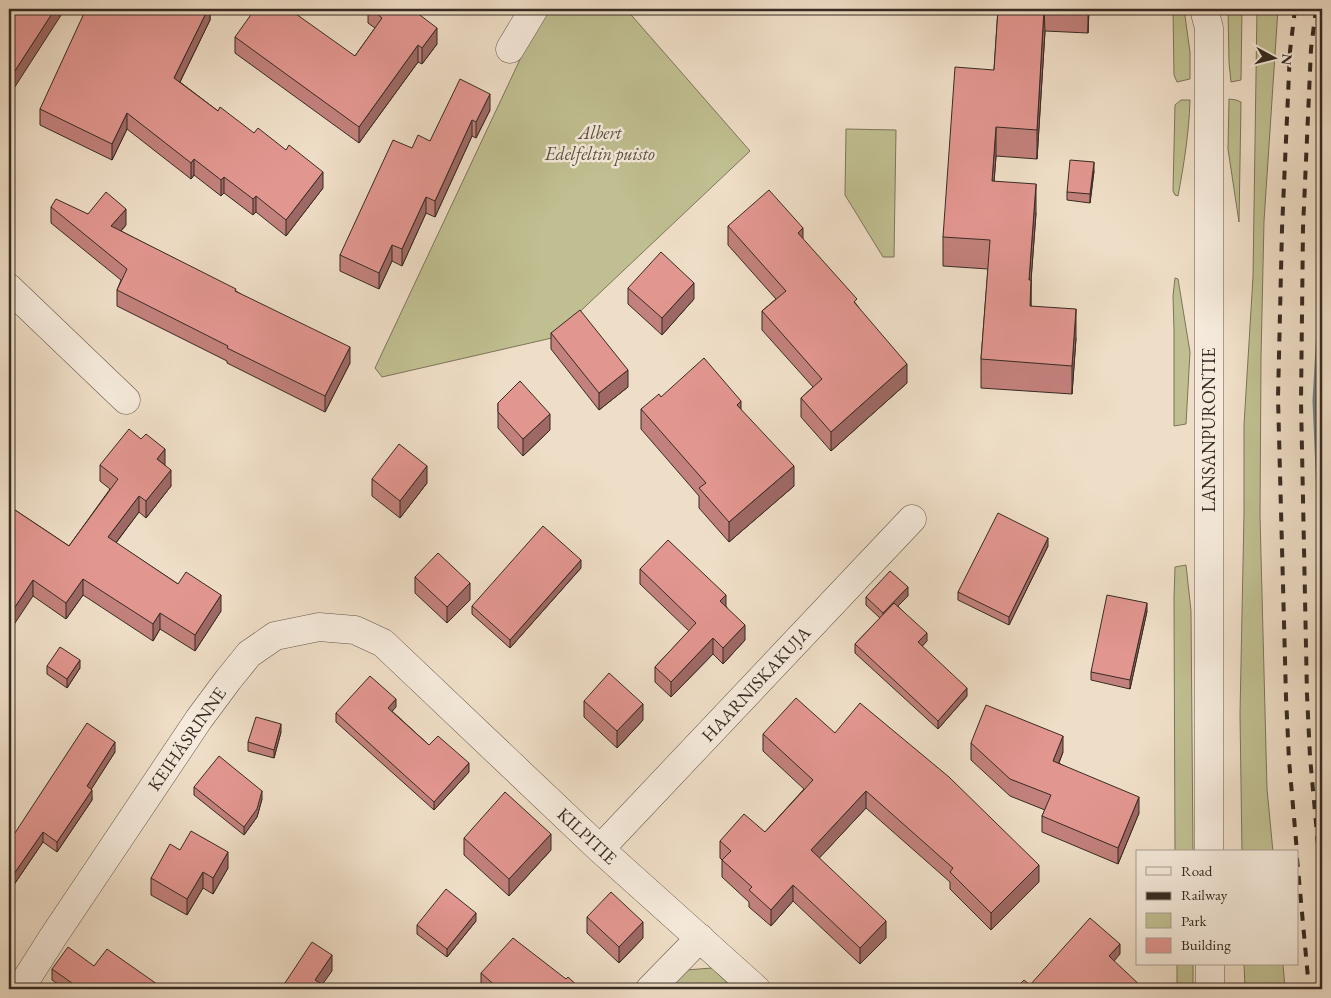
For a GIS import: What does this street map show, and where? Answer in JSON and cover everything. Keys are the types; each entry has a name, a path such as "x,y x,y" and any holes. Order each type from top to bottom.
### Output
{"street":[{"path":"510,49 534,9"},
{"name":"LANSANPURONTIE","path":"1204,9 1208,28 1209,91 1209,850"},
{"path":"9,288 126,400"},
{"name":"HAARNISKAKUJA","path":"600,850 912,519"},
{"name":"KEIHÄSRINNE","path":"20,989 58,928 200,719 249,654 275,636 319,627 354,630 383,643 422,679"},
{"name":"KILPITIE","path":"422,679 600,850 756,989"},
{"path":"650,989 700,938"},
{"path":"1210,966 1210,989"}],"green space":[{"name":"Albert Edelfeltin puisto","path":"550,9 626,9 750,151 552,338 382,377 375,368 524,51"},
{"path":"1173,9 1184,9 1190,52 1190,79 1177,82 1174,75"},
{"path":"1228,9 1242,9 1241,80 1231,82 1229,62"},
{"path":"1257,9 1278,9 1264,221 1260,516 1267,789 1273,850 1242,850 1240,714 1244,425 1253,277"},
{"path":"1229,99 1241,102 1239,222 1228,149"},
{"path":"1181,100 1190,100 1186,148 1178,196 1173,191 1175,105"},
{"path":"846,129 896,130 894,257 883,257 845,195"},
{"path":"1175,278 1178,279 1190,352 1186,424 1174,426 1173,296"},
{"path":"1186,565 1191,611 1193,850 1175,850 1175,567"},
{"path":"1177,966 1193,966 1193,989 1177,989"},
{"path":"1244,966 1283,966 1285,989 1245,989"},
{"path":"712,968 734,989 667,989 686,970"}],"building":[{"path":"9,9 55,9 9,80"},
{"path":"86,9 208,9 174,78 218,111 220,107 254,133 258,128 286,150 289,145 323,172 286,220 256,196 253,199 224,177 221,180 194,159 191,163 127,113 112,144 40,109"},
{"path":"255,9 289,9 355,56 382,18 371,9 412,9 437,28 422,48 418,45 359,127 235,37"},
{"path":"998,9 1044,9 1037,130 996,127 992,181 1036,184 1029,280 1031,280 1030,306 1076,309 1072,366 981,359 990,240 943,237 955,67 994,70"},
{"path":"460,79 490,94 476,122 472,120 435,201 426,197 402,249 392,245 379,273 340,255 393,140 412,148 418,135 430,141"},
{"path":"1070,160 1094,162 1090,194 1067,192"},
{"path":"769,190 803,228 798,233 857,299 854,302 907,364 831,432 801,398 822,379 762,311 786,291 728,226"},
{"path":"106,192 126,209 111,226 236,289 235,291 350,347 325,396 227,348 228,346 117,290 127,269 51,207 56,199 88,214"},
{"path":"661,252 694,283 662,318 628,288"},
{"path":"580,310 628,370 599,393 551,333"},
{"path":"704,358 741,401 737,405 794,466 729,522 699,488 706,483 641,409 659,394 661,397"},
{"path":"520,381 550,414 523,439 498,412 498,403"},
{"path":"129,429 141,439 146,434 165,449 157,459 171,470 146,501 139,496 108,537 178,584 186,572 221,595 195,635 160,613 153,624 83,579 66,603 33,580 9,616 9,506 69,546 118,479 100,465"},
{"path":"399,444 427,466 400,501 372,479"},
{"path":"998,513 1048,538 1009,617 958,592"},
{"path":"543,526 581,560 510,640 472,606"},
{"path":"668,540 726,595 720,601 745,625 723,648 713,638 671,682 655,667 696,623 640,569"},
{"path":"438,553 470,583 447,607 415,577"},
{"path":"890,571 908,587 883,613 866,597"},
{"path":"1107,595 1147,603 1130,680 1091,672"},
{"path":"894,603 927,633 918,642 967,688 938,721 855,644"},
{"path":"60,647 80,660 67,679 47,666"},
{"path":"609,673 643,704 617,731 584,701"},
{"path":"370,676 396,699 388,708 429,745 438,736 469,763 434,802 336,713"},
{"path":"796,698 835,733 860,703 949,777 1039,865 991,913 950,872 953,868 866,791 811,850 886,921 860,948 793,885 771,910 749,890 752,887 722,860 731,851 720,841 744,814 765,832 813,780 763,734"},
{"path":"986,705 1063,736 1053,761 1139,797 1118,848 1042,816 1051,795 1010,779 971,743"},
{"path":"256,717 281,724 274,750 248,742"},
{"path":"87,723 115,742 87,786 92,790 57,842 43,832 9,881 9,842"},
{"path":"219,756 262,791 257,809 244,827 194,787"},
{"path":"505,792 551,834 509,879 464,838"},
{"path":"191,831 228,852 213,878 203,872 187,899 151,878 170,844 180,850"},
{"path":"446,889 476,913 447,949 417,925"},
{"path":"611,892 643,922 619,947 587,917"},
{"path":"1090,918 1120,944 1109,956 1144,989 1015,989 1024,980 1030,985"},
{"path":"513,938 566,979 568,977 581,989 499,989 481,973"},
{"path":"312,942 332,955 315,980 324,985 321,989 281,989"},
{"path":"68,947 94,966 107,949 164,989 78,989 52,969"},
{"path":"883,983 889,989 876,989"}],"waterway":[{"path":"1322,312 1317,401 1322,516"}],"railway":[{"path":"1295,9 1290,51 1282,229 1278,398 1286,697 1297,850"},
{"path":"1316,9 1311,49 1303,228 1301,401 1307,695 1310,757 1322,889"},
{"path":"1298,869 1309,989"}]}
